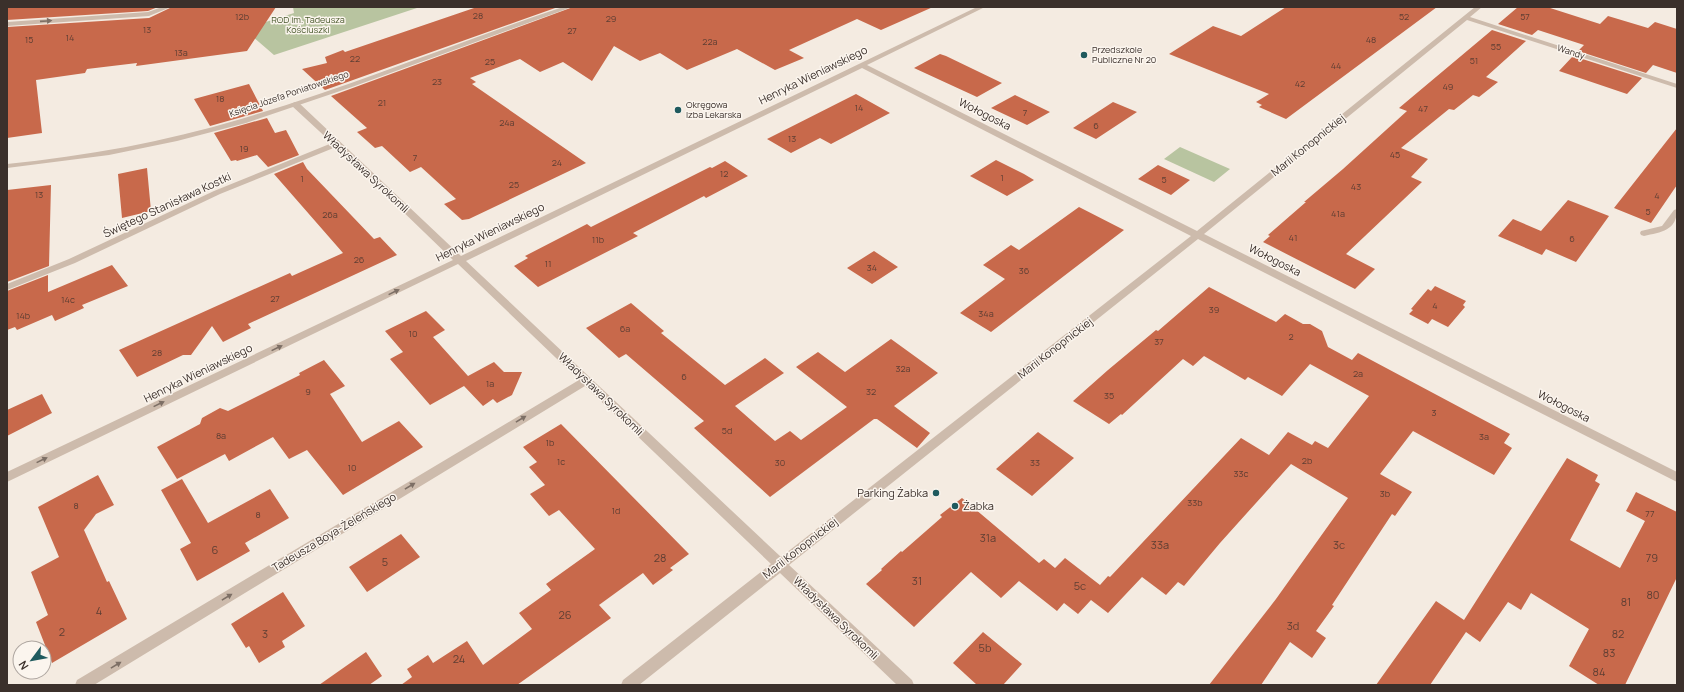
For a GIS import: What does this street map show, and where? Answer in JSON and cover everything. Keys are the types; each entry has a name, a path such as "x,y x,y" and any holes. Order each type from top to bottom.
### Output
{"street":[{"path":"7,24 149,14 168,7"},
{"name":"Księcia Józefa Poniatowskiego","path":"7,166 78,158 146,146 233,124 295,104 569,7"},
{"name":"Henryka Wieniawskiego","path":"7,477 460,260 861,64 982,7"},
{"name":"Marii Konopnickiej","path":"628,685 1198,234 1479,7"},
{"name":"Wandy","path":"1466,18 1677,86"},
{"name":"Wołogoska","path":"861,64 1677,477"},
{"name":"Władysława Syrokomli","path":"295,104 907,685"},
{"name":"Świętego Stanisława Kostki","path":"7,287 67,264 178,210 242,182 337,144"},
{"path":"1644,233 1665,228 1677,212"},
{"name":"Tadeusza Boya-Żeleńskiego","path":"82,685 586,380"}],"green space":[{"name":"ROD im. Tadeusza Kościuszki","path":"293,7 420,7 274,55 244,29 294,13"},
{"path":"1180,147 1230,169 1214,182 1164,159"}],"building":[{"path":"7,7 158,7 148,11 7,20"},
{"path":"172,7 276,7 247,51 136,66 137,63 87,69 85,73 36,80 42,133 7,138 7,27 149,18"},
{"path":"477,7 558,7 325,90 302,69 327,63 325,57 343,50 345,52"},
{"path":"573,7 933,7 881,30 857,19 789,50 804,58 775,70 737,49 687,70 660,53 640,61 614,46 592,81 563,62 540,72 520,59 470,78 476,82 472,84 586,163 469,219 462,220 444,204 456,199 421,167 410,172 382,146 375,148 357,132 367,128 331,96"},
{"path":"1286,7 1437,7 1286,119 1259,107 1262,105 1256,102 1269,94 1169,54 1213,26 1241,36"},
{"path":"1518,7 1547,7 1600,24 1608,16 1648,28 1655,22 1677,29 1677,73 1653,65 1646,73 1578,51 1584,45 1538,30 1532,35 1498,24"},
{"path":"1492,30 1526,41 1486,77 1498,82 1479,97 1473,95 1454,110 1449,109 1401,148 1428,159 1411,177 1422,182 1346,254 1375,269 1355,289 1263,242 1270,236 1268,235 1306,202 1304,202 1407,111 1399,108"},
{"path":"940,54 1002,83 977,97 914,68"},
{"path":"1573,56 1642,78 1627,94 1559,71"},
{"path":"249,84 263,111 210,126 194,99"},
{"path":"856,94 890,113 831,144 820,138 791,153 767,139"},
{"path":"1015,95 1050,112 1027,125 991,108"},
{"path":"1113,102 1137,112 1096,139 1073,128"},
{"path":"267,118 275,133 286,130 299,155 268,167 257,155 237,161 231,161 214,133"},
{"path":"1677,128 1677,185 1651,223 1614,208"},
{"path":"996,160 1034,180 1007,196 970,176"},
{"path":"725,161 748,176 706,198 704,196 633,233 638,236 538,287 514,266 528,258 525,256 587,224 591,227 710,167 712,168"},
{"path":"303,162 307,169 374,239 380,237 397,255 248,324 251,328 223,342 212,326 191,355 183,355 137,377 119,350 290,273 292,276 343,253 274,174"},
{"path":"1158,165 1190,180 1171,195 1138,179"},
{"path":"147,168 151,211 122,218 118,174"},
{"path":"51,185 49,266 7,282 7,190"},
{"path":"1568,200 1609,216 1576,262 1546,249 1542,255 1498,236 1513,219 1541,231"},
{"path":"1079,207 1124,230 991,332 960,313 1005,279 983,265 1011,245 1019,250"},
{"path":"874,251 898,267 872,284 847,268"},
{"path":"112,265 128,286 82,305 84,308 55,321 52,315 17,330 15,327 7,330 7,291 48,275 48,292"},
{"path":"1435,286 1466,301 1463,305 1465,307 1448,327 1432,319 1428,324 1409,314 1413,310 1411,309 1428,289 1431,291"},
{"path":"1209,287 1276,322 1285,314 1303,324 1310,324 1322,331 1328,347 1352,360 1358,353 1510,434 1504,443 1512,448 1494,475 1413,431 1380,474 1412,492 1395,516 1392,514 1332,605 1334,606 1316,631 1326,638 1312,658 1290,642 1261,685 1209,685 1276,599 1348,498 1291,464 1220,543 1184,586 1178,582 1166,595 1142,577 1108,613 1091,600 1078,614 1064,603 1057,611 1019,581 1001,598 971,572 914,627 866,584 901,551 902,552 942,517 940,515 962,498 1039,563 1044,559 1055,568 1065,558 1100,585 1108,576 1110,577 1241,438 1269,455 1288,432 1312,445 1315,441 1328,448 1369,396 1310,364 1282,396 1248,377 1245,380 1204,356 1193,366 1183,359 1122,415 1121,414 1109,424 1073,401 1108,370 1156,330 1158,331"},
{"path":"631,303 664,331 661,333 725,385 765,358 784,373 735,406 775,441 790,431 801,440 847,407 796,367 818,352 845,372 891,339 938,373 894,406 930,433 917,448 877,419 874,419 770,497 694,428 704,421 626,354 619,358 586,328"},
{"path":"426,311 445,330 433,337 468,376 494,362 504,372 522,372 512,395 497,403 493,399 483,406 464,386 430,405 390,359 403,352 385,331"},
{"path":"324,360 345,386 330,394 362,442 399,421 423,447 343,495 307,450 289,459 273,437 229,461 225,454 177,479 157,447 200,424 202,418 220,408 228,411 300,375 299,373"},
{"path":"42,394 52,413 7,436 7,410"},
{"path":"561,424 689,554 670,568 673,570 653,585 643,573 599,605 611,618 517,685 401,685 412,677 407,669 428,655 433,663 467,641 483,665 532,629 519,613 551,590 546,584 595,549 559,510 549,516 530,494 545,485 529,467 537,462 523,447"},
{"path":"1038,432 1074,458 1032,496 996,469"},
{"path":"1567,458 1598,475 1595,481 1600,484 1570,540 1620,568 1645,521 1626,511 1636,492 1677,512 1677,577 1625,685 1599,685 1569,666 1589,629 1531,593 1521,610 1508,602 1480,642 1466,632 1430,685 1376,685 1436,601 1464,620"},
{"path":"98,475 114,505 96,514 84,530 107,582 109,581 127,619 52,663 52,640 43,640 36,622 48,615 31,572 59,557 38,507"},
{"path":"182,479 208,523 270,489 289,518 245,543 250,551 197,581 180,549 191,543 161,490"},
{"path":"401,534 420,557 367,592 349,567"},
{"path":"283,592 305,626 282,641 285,647 259,663 249,646 246,648 231,624"},
{"path":"983,632 1022,664 1003,685 977,685 953,663"},
{"path":"366,652 382,676 369,685 319,685"}],"place":[{"name":"Przedszkole Publiczne Nr 20","path":"1084,55"},
{"name":"Okręgowa Izba Lekarska","path":"678,110"},
{"name":"Parking Żabka","path":"936,493"},
{"name":"Żabka","path":"955,506"}]}
